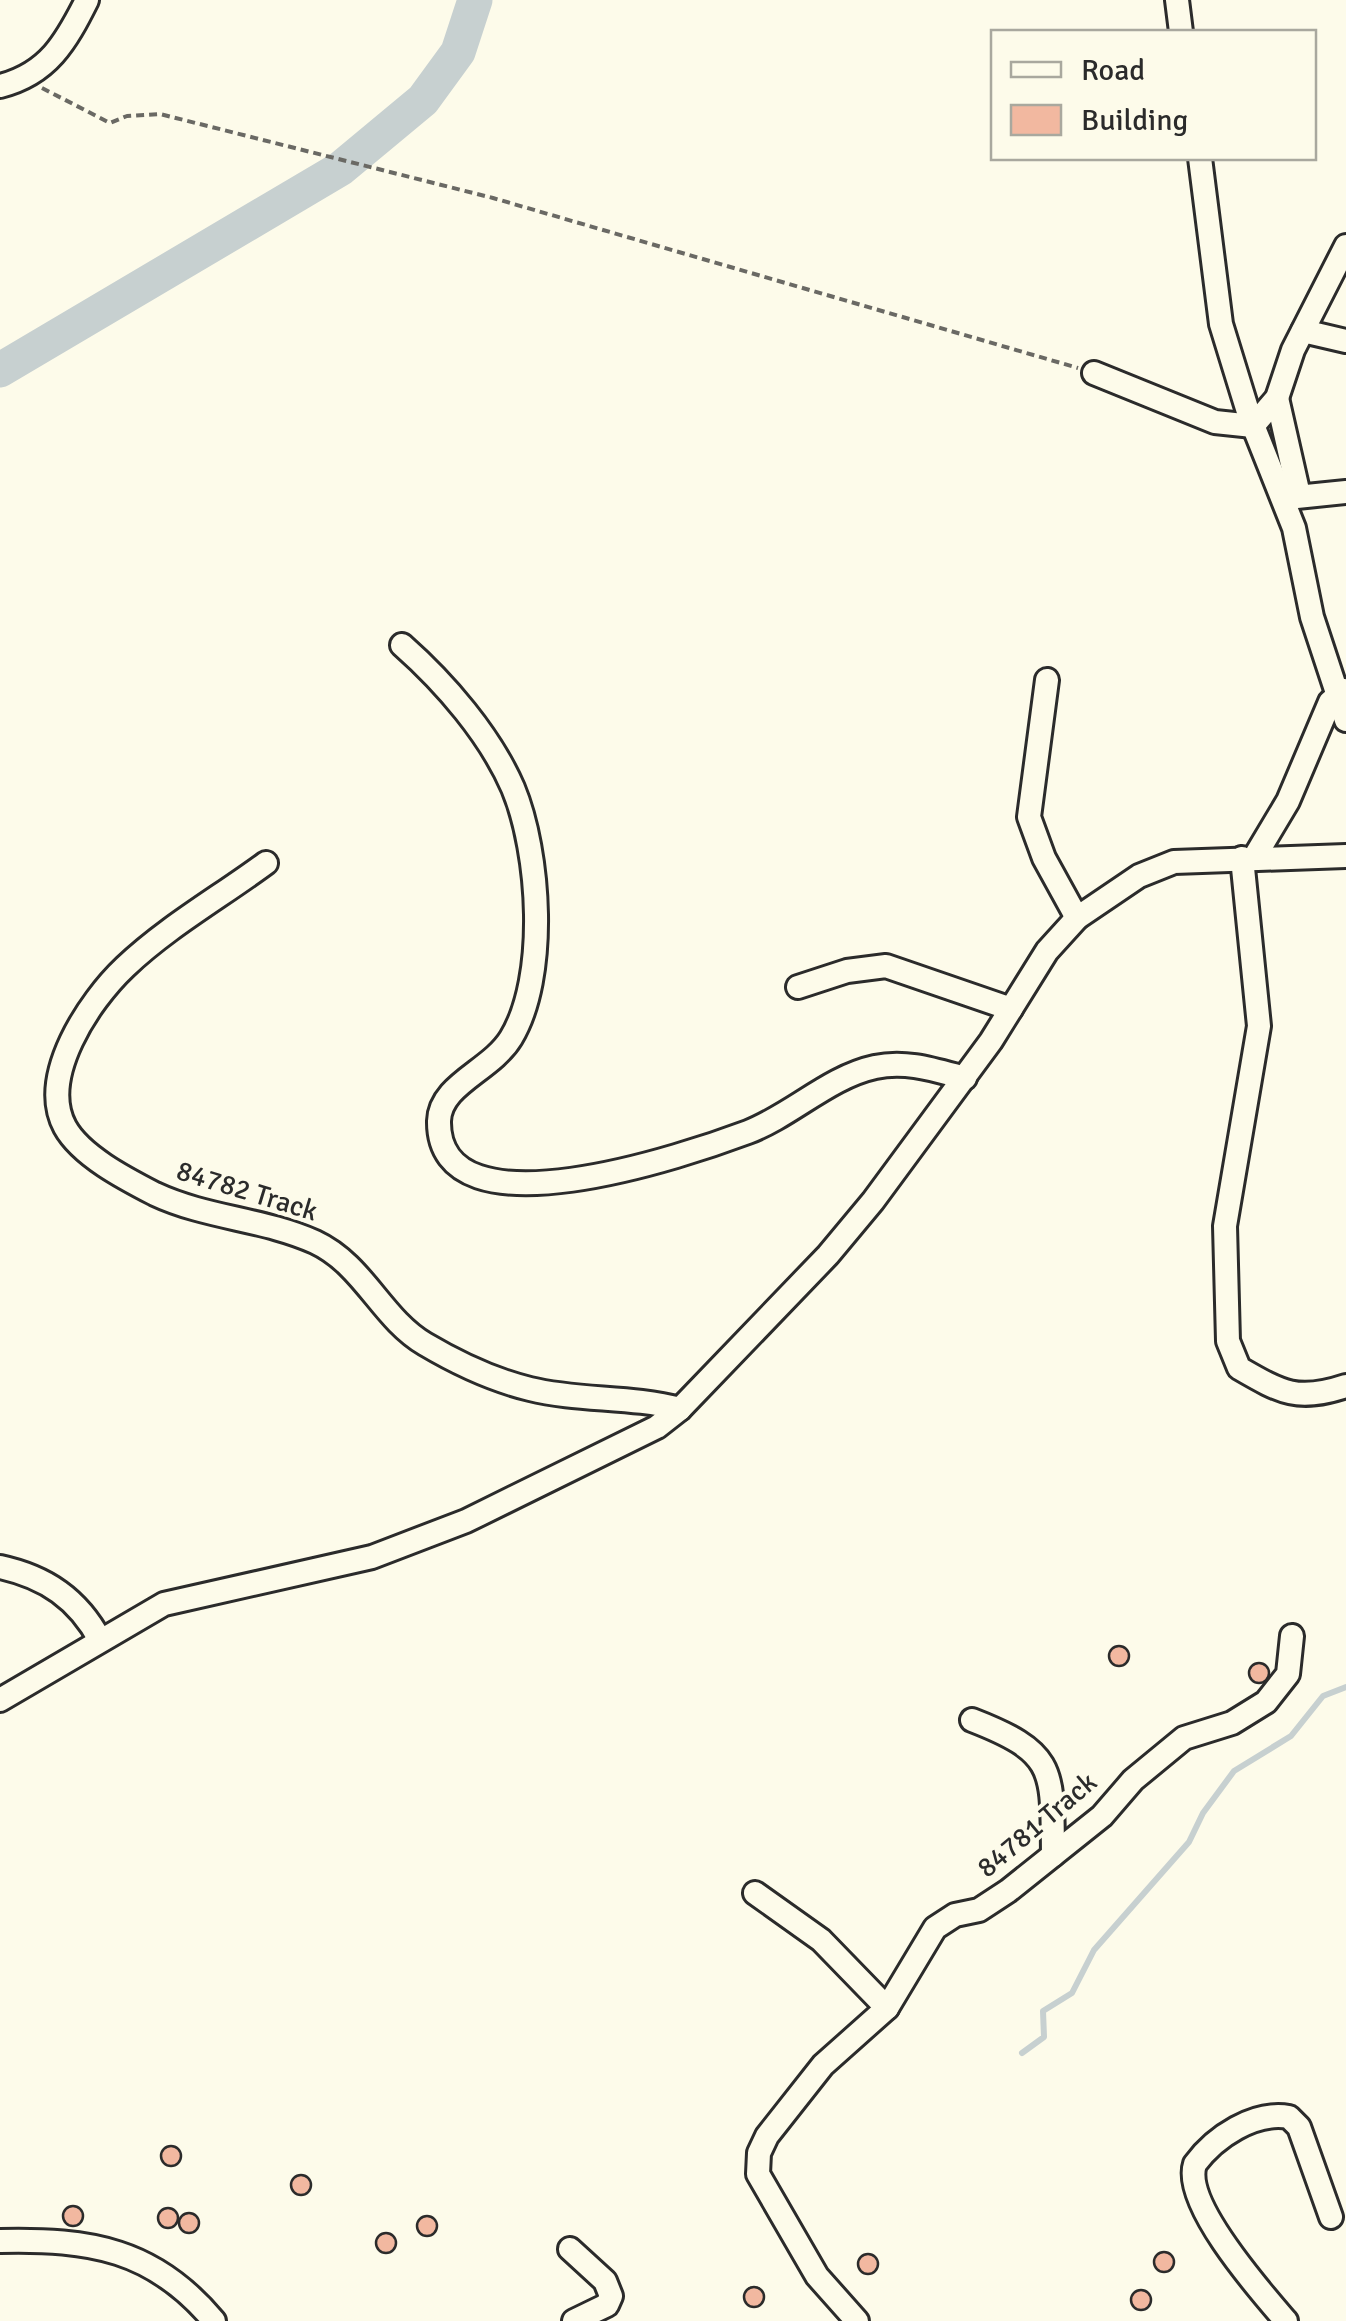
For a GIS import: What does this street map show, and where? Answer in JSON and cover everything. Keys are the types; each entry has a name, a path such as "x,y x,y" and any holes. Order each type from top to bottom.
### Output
{"street":[{"path":"0,86 24,79 58,52 87,0"},
{"path":"1177,0 1181,30"},
{"path":"1200,160 1220,324 1253,426 1292,497"},
{"path":"1253,426 1276,398 1302,331 1346,246"},
{"path":"1302,331 1346,341"},
{"path":"1094,373 1216,422 1253,426"},
{"path":"1276,398 1312,617 1341,692 1346,720"},
{"path":"1292,497 1346,492"},
{"path":"402,645 442,683 512,785 523,819 536,917 535,981 518,1024 499,1055 448,1093 442,1106 441,1134 454,1160 484,1178 555,1183 641,1167 748,1132 873,1067 908,1064 964,1078"},
{"path":"1047,680 1029,817 1044,858 1077,918"},
{"path":"1341,692 1288,801 1248,858 1259,1026 1225,1226 1231,1356 1239,1368 1293,1395 1316,1396 1346,1386"},
{"path":"0,1700 100,1640 183,1597 292,1578 372,1557 439,1532 636,1440 680,1409 828,1255 964,1078 1061,932 1077,918 1160,866 1188,859 1346,856"},
{"name":"84782 Track","path":"266,863 135,958 107,989 59,1068 58,1111 74,1140 156,1194 208,1212 284,1229 320,1244 356,1270 405,1329 466,1366 530,1389 680,1409"},
{"path":"798,986 847,971 886,966 1011,1010"},
{"path":"0,1567 37,1578 72,1599 100,1640"},
{"name":"84781 Track","path":"857,2321 817,2276 758,2174 767,2136 823,2065 886,2008 935,1928 955,1915 990,1904 1053,1856 1184,1738 1232,1723 1266,1702 1288,1674 1292,1636"},
{"path":"972,1720 1020,1739 1038,1756 1051,1785 1053,1856"},
{"path":"755,1893 821,1940 886,2008"},
{"path":"1286,2321 1221,2237 1196,2192 1195,2164 1239,2127 1264,2116 1289,2117 1299,2128 1331,2217"},
{"path":"0,2241 67,2242 115,2252 176,2280 214,2321"},
{"path":"570,2248 605,2281 611,2296 606,2305 574,2321"}],"path":[{"path":"24,79 110,124 127,116 160,114 493,198 1094,373"}],"building":[{"path":"1119,1646 1129,1656 1119,1666 1109,1656"},
{"path":"1259,1663 1269,1673 1259,1683 1249,1673"},
{"path":"171,2146 181,2156 171,2166 161,2156"},
{"path":"301,2175 311,2185 301,2195 291,2185"},
{"path":"73,2206 83,2216 73,2226 63,2216"},
{"path":"168,2208 178,2218 168,2228 158,2218"},
{"path":"189,2213 199,2223 189,2233 179,2223"},
{"path":"427,2216 437,2226 427,2236 417,2226"},
{"path":"386,2233 396,2243 386,2253 376,2243"},
{"path":"1164,2252 1174,2262 1164,2272 1154,2262"},
{"path":"868,2254 878,2264 868,2274 858,2264"},
{"path":"754,2287 764,2297 754,2307 744,2297"},
{"path":"1141,2290 1151,2300 1141,2310 1131,2300"}],"waterway":[{"path":"0,370 340,169 423,100 458,52 475,0"},
{"path":"1022,2053 1044,2037 1043,2011 1072,1993 1094,1950 1189,1842 1203,1813 1234,1771 1291,1736 1323,1696 1346,1687"}]}
